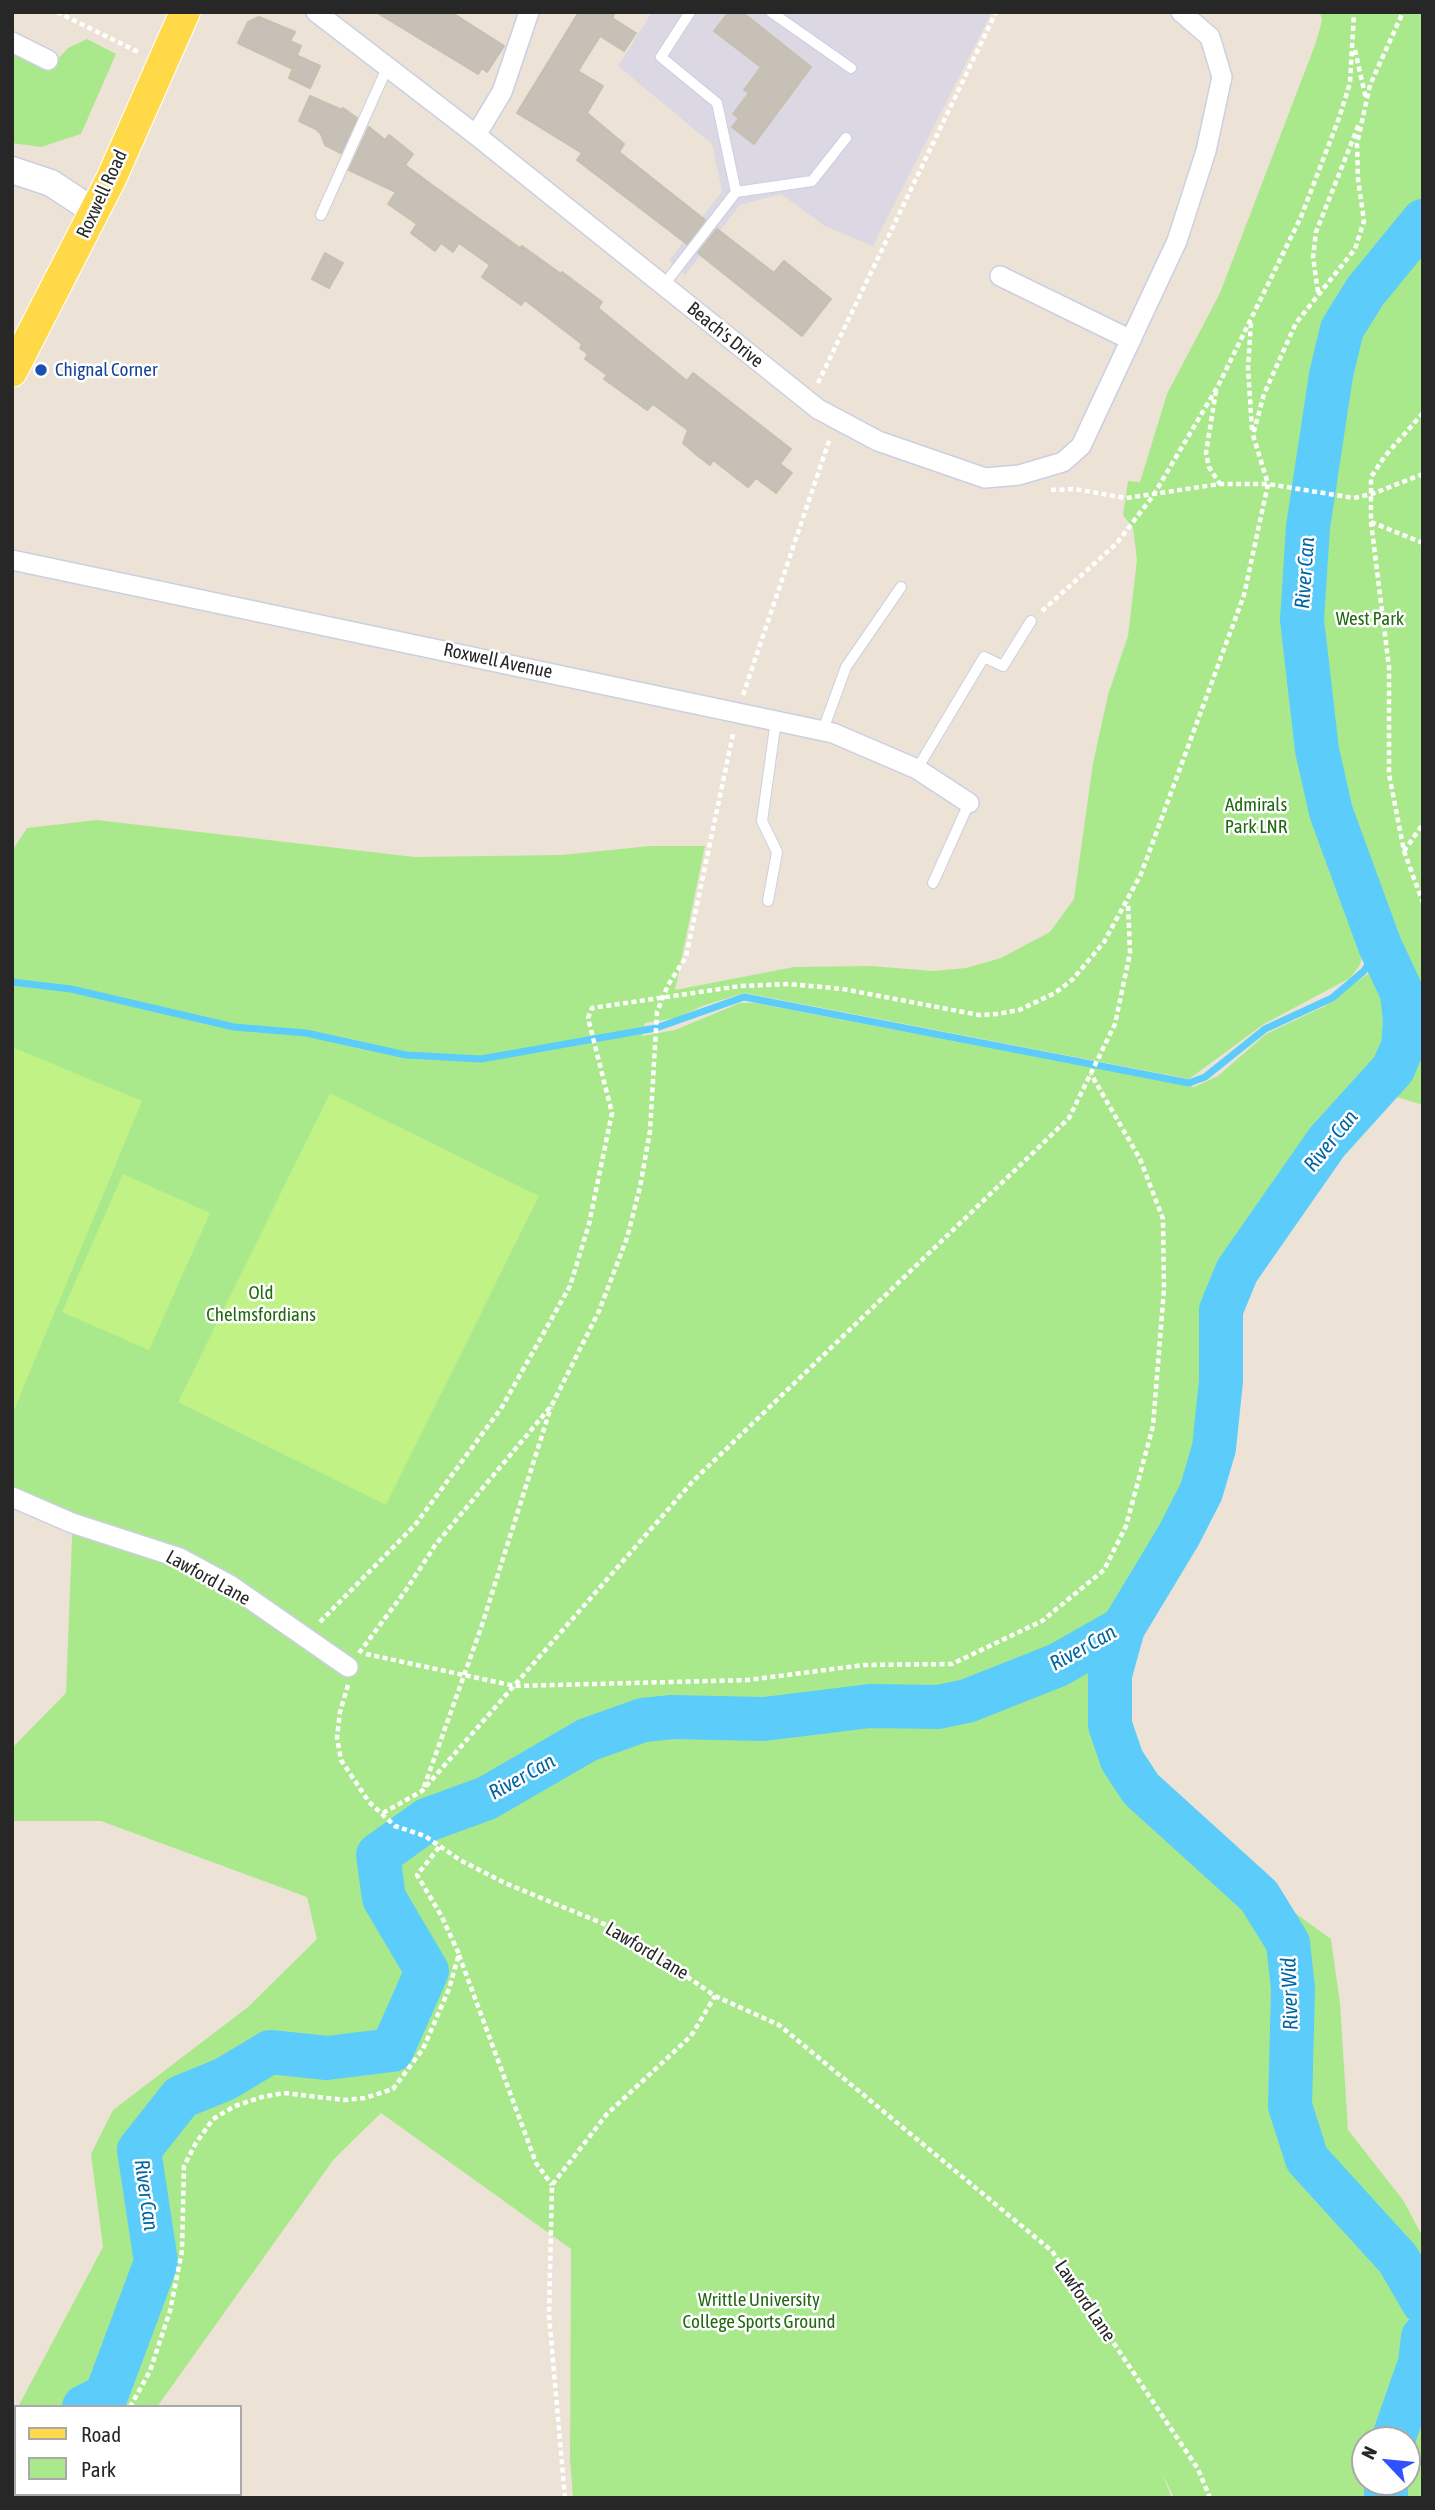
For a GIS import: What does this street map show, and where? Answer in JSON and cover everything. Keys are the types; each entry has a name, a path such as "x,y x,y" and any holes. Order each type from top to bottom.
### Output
{"main road":[{"name":"Roxwell Road","path":"12,372 96,212 185,12"}],"street":[{"name":"Beach's Drive","path":"316,12 476,135 818,409 878,441 985,478 1019,475 1063,462 1081,446 1178,241 1206,151 1222,76 1210,37 1181,12"},
{"path":"476,135 502,92 529,12"},
{"path":"12,42 48,60"},
{"path":"12,170 51,183 96,212"},
{"path":"1000,276 1131,340"},
{"name":"Roxwell Avenue","path":"12,560 823,730 917,769 969,803"},
{"name":"Lawford Lane","path":"12,1497 72,1523 180,1558 230,1585 272,1616 354,1660"}],"lane":[{"path":"690,12 662,57 717,103 736,192"},
{"path":"771,12 851,68"},
{"path":"321,215 387,68"},
{"path":"663,286 736,192 813,181 846,138"},
{"path":"823,730 846,667 901,587"},
{"path":"917,769 984,657 1003,666 1031,621"},
{"path":"768,901 776,852 762,821 776,720"},
{"path":"933,883 969,803"}],"path":[{"path":"57,12 161,63"},
{"path":"818,409 815,390 836,340 996,12"},
{"path":"1031,621 1116,544 1153,496 1217,386 1301,217 1334,130 1350,83 1354,12"},
{"path":"1253,435 1264,394 1296,323 1355,248 1364,221 1358,179 1357,144 1370,85 1403,12"},
{"path":"1354,45 1367,101"},
{"path":"1318,293 1313,257 1316,232 1364,114"},
{"path":"306,1635 415,1525 502,1407 570,1286 589,1224 612,1113 588,1018 592,1008 609,1003 662,1000 740,986 789,984 843,989 979,1015 1019,1010 1036,1003 1072,980 1104,942 1128,902 1228,645 1251,569 1268,484 1253,435 1248,368 1251,319"},
{"path":"1217,386 1206,453 1209,467 1220,484"},
{"path":"1423,413 1385,456 1371,477 1371,522 1389,667 1389,774 1404,851 1423,903"},
{"path":"1019,475 1044,490 1075,489 1126,498 1220,484 1268,484 1354,498 1372,494 1423,474"},
{"path":"1371,522 1423,543"},
{"path":"1404,851 1423,824"},
{"path":"383,1813 422,1791 693,1481 1069,1118 1115,1024 1130,953 1128,902"},
{"path":"422,1791 463,1677 552,1405 599,1311 630,1226 650,1131 656,1028 662,1000"},
{"path":"552,1405 436,1544 407,1590 354,1660 516,1686 736,1681 864,1665 952,1664 1042,1621 1104,1570 1126,1525 1153,1426 1164,1289 1163,1219 1140,1159 1091,1074"},
{"name":"Lawford Lane","path":"354,1660 340,1712 337,1737 341,1760 369,1802 395,1826 425,1836 505,1883 621,1931 715,1996 779,2025 1052,2251 1198,2469 1210,2498"},
{"path":"440,1846 417,1875 441,1915 459,1954 536,2163 552,2185"},
{"path":"131,2405 150,2371 170,2311 182,2251 184,2166 196,2143 214,2119 235,2106 262,2097 284,2093 345,2099 365,2098 393,2089 423,2049 449,1989 459,1954"},
{"path":"565,2498 549,2315 552,2185 607,2114 691,2036 715,1996"}],"shaded area":[{"path":"652,12 992,12 873,246 825,226 781,194 740,205 685,275 669,261 722,191 712,144 618,66"}],"green space":[{"path":"1320,12 1423,12 1423,1105 1393,1096 1334,1154 1296,1202 1257,1263 1238,1306 1234,1327 1234,1391 1228,1444 1215,1489 1196,1531 1132,1638 1119,1673 1121,1704 1132,1754 1145,1781 1262,1889 1331,1939 1340,2003 1348,2130 1403,2200 1423,2237 1423,2498 1174,2498 1161,2471 1172,2498 573,2498 570,2460 571,2249 381,2113 334,2159 158,2405 19,2405 103,2247 91,2154 113,2110 248,2007 317,1939 307,1897 101,1821 12,1821 12,1748 66,1693 73,1513 12,1488 12,851 27,828 97,820 414,857 562,855 650,846 705,846 675,990 794,967 870,966 934,971 966,968 1001,958 1050,932 1074,899 1093,763 1108,695 1128,636 1137,560 1133,528 1123,515 1128,481 1140,482 1167,394 1220,293 1315,45 1322,21","holes":["1390,939 1417,995 1420,1037 1418,1055 1408,1078 1393,1095 1367,1075 1388,1046 1391,1031 1390,999 1377,970 1373,970 1325,1006 1266,1034 1218,1076 1194,1087 755,1003 740,1003 675,1030 642,1036 645,1023 677,1018 705,1005 745,993 1189,1079 1264,1024 1350,978 1360,965 1364,949"]},
{"path":"87,39 116,54 81,134 41,147 12,143 12,48 51,66 68,48"},
{"path":"12,1047 142,1101 12,1415"},
{"name":"Old Chelmsfordians","path":"330,1093 539,1196 386,1505 178,1402"},
{"path":"123,1174 210,1213 149,1350 62,1312"},
{"path":"14,2415 14,2496 93,2496 92,2498 12,2498"}],"building":[{"path":"376,12 451,12 504,46 487,72 482,68 478,74"},
{"path":"579,12 615,12 612,18 636,33 624,51 600,36 578,71 603,86 587,113 624,144 619,152 705,220 687,244 577,160 582,153 517,113"},
{"path":"729,12 742,12 811,67 754,144 732,127 739,118 733,114 749,93 744,90 761,67 714,31"},
{"path":"259,17 295,32 290,41 301,46 291,68 238,43 248,22"},
{"path":"298,56 320,66 310,88 289,78"},
{"path":"310,96 342,110 343,108 357,118 341,153 325,145 316,129 299,121"},
{"path":"369,127 385,140 389,135 413,154 405,165 520,248 522,246 561,274 562,272 602,302 598,308 687,381 693,373 791,449 780,464 792,473 776,493 756,478 748,487 713,460 710,465 698,456 683,443 688,430 653,404 647,410 604,379 607,375 585,359 588,354 580,348 582,344 525,300 521,305 482,277 490,265 459,243 453,252 441,243 435,251 411,233 417,224 388,204 396,192 349,170"},
{"path":"717,229 774,273 784,261 831,299 802,336 698,253"},
{"path":"325,253 343,263 329,288 312,279"}],"waterway":[{"name":"River Can","path":"88,2405 106,2396 156,2262 139,2150 181,2097 225,2079 270,2052 327,2058 392,2050 427,1971 384,1898 378,1855 427,1820 487,1798 587,1740 643,1720 672,1717 764,1719 870,1706 938,1707 967,1701 1058,1665 1123,1628 1179,1535 1201,1492 1214,1448 1221,1381 1221,1310 1237,1271 1327,1142 1393,1069 1403,1046 1405,1021 1402,993 1380,946 1331,812 1317,750 1302,620 1308,527 1331,375 1342,329 1365,292 1423,221"},
{"path":"12,982 71,989 234,1027 306,1033 406,1055 481,1059 656,1028 744,997 1189,1083 1205,1077 1265,1029 1332,998 1364,971 1380,946"},
{"name":"River Wid","path":"1123,1628 1110,1675 1110,1725 1122,1760 1141,1789 1259,1896 1288,1943 1293,1988 1290,2106 1307,2159 1398,2259 1423,2302"},
{"name":"River Wid","path":"1398,2426 1420,2363 1423,2337"},
{"name":"River Can","path":"12,2496 14,2487"}],"place":[{"name":"Chignal Corner","path":"41,370"}],"park label":[{"name":"West Park","path":"1370,619"},
{"name":"Admirals Park LNR","path":"1256,816"},
{"name":"Writtle University College Sports Ground","path":"759,2311"}]}
